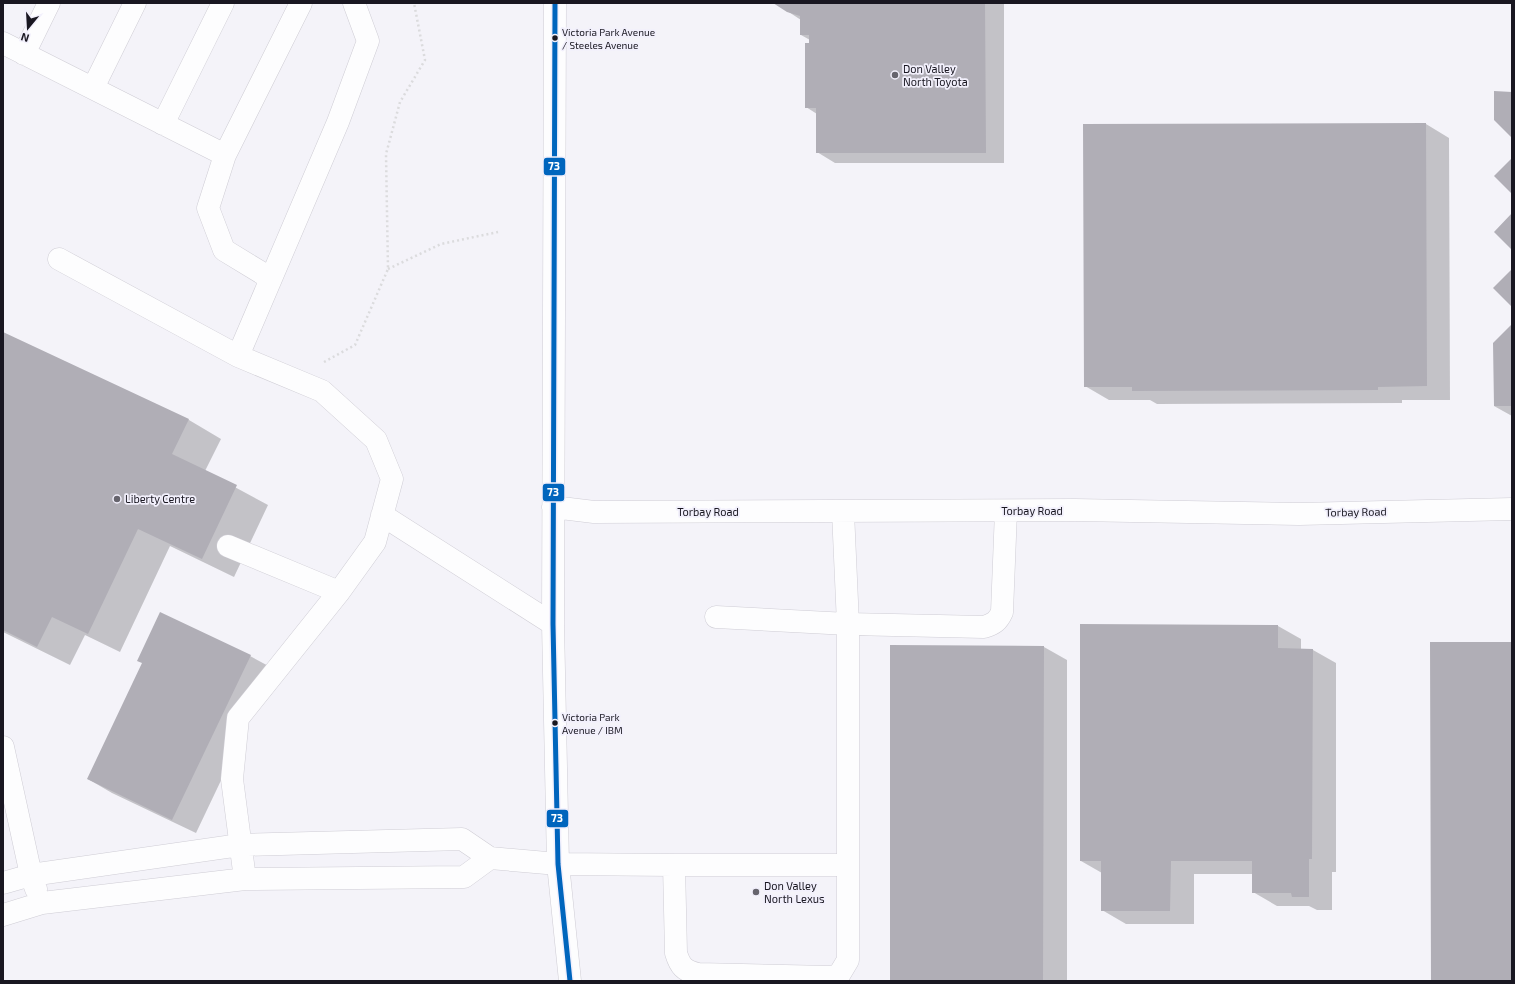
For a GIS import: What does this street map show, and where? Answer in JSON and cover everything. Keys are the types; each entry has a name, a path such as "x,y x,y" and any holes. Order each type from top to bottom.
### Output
{"street":[{"path":"24,54 49,3"},
{"path":"93,88 135,3"},
{"path":"164,124 223,3"},
{"path":"270,278 224,250 208,208 225,155 301,3"},
{"path":"238,356 270,278 338,122 368,41 354,3"},
{"path":"555,3 553,624 558,864 570,981"},
{"path":"3,43 225,155"},
{"path":"59,259 238,356 322,391 376,440 392,479 375,542 339,592 238,718 232,779 245,879"},
{"name":"Torbay Road","path":"553,507 594,512 1006,511 1299,514 1512,508"},
{"path":"716,617 848,624 984,627 992,625 999,620 1002,612 1006,511"},
{"path":"674,864 676,953 680,964 686,972 698,974 830,977 839,975 848,960 848,624 843,512"},
{"path":"382,514 553,624"},
{"path":"228,546 339,592"},
{"path":"3,747 31,875 42,903"},
{"path":"3,883 31,875 240,845 462,839 490,858 558,864 848,865"},
{"path":"3,915 42,903 245,879 464,876 490,858"}],"path":[{"path":"293,379 355,345 388,269 386,154 400,102 425,60 414,3"},
{"path":"388,269 441,244 498,232"}],"building":[{"name":"Don Valley North Toyota","path":"773,3 985,3 986,153 816,153 816,108 805,108 805,43 809,43 809,35 800,35 800,16 787,12"},
{"path":"1494,91 1512,92 1512,138 1494,120"},
{"path":"1426,123 1427,386 1378,387 1378,390 1132,391 1132,387 1084,387 1083,124"},
{"path":"1512,158 1512,194 1494,176"},
{"path":"1512,213 1512,250 1494,232"},
{"path":"1512,269 1512,307 1493,288"},
{"path":"1512,324 1512,406 1494,406 1493,343"},
{"name":"Liberty Centre","path":"3,332 189,419 172,454 237,485 202,559 138,529 88,634 52,617 37,647 3,630"},
{"path":"160,612 251,655 172,820 87,779 142,663 137,661"},
{"path":"1080,624 1278,625 1278,648 1313,649 1312,859 1309,859 1309,897 1292,897 1291,893 1252,893 1252,861 1171,861 1170,911 1101,911 1101,861 1080,861"},
{"path":"1430,642 1512,642 1512,981 1431,981"},
{"path":"890,645 1044,646 1043,981 890,981"}],"transit line":[{"name":"73","path":"555,3 553,624 558,864 570,981"}],"place":[{"name":"Victoria Park Avenue / Steeles Avenue","path":"555,38"},
{"name":"Don Valley North Toyota","path":"895,75"},
{"name":"Liberty Centre","path":"117,499"},
{"name":"Victoria Park Avenue / IBM","path":"555,723"},
{"name":"Don Valley North Lexus","path":"756,892"}]}
